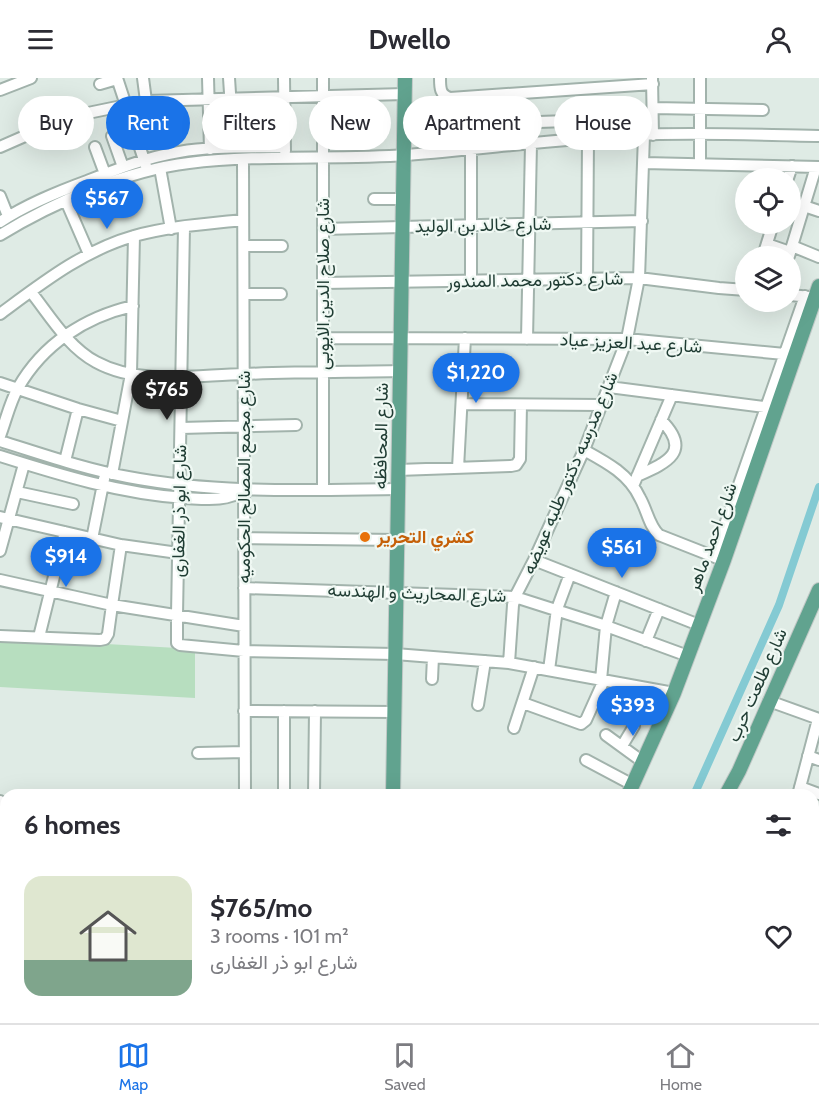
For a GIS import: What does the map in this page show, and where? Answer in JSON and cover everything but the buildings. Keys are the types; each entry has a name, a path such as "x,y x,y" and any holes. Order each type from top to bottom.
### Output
{"main road":[{"name":"شارع المحافظه","path":"393,789 405,78"},
{"name":"شارع احمد ماهر","path":"631,789 688,656 719,558 813,293"},
{"name":"شارع طلعت حرب","path":"729,789 819,591"}],"street":[{"path":"2,86 31,78"},
{"path":"100,84 117,78 122,96"},
{"path":"143,78 145,96"},
{"path":"208,78 208,96"},
{"path":"229,78 230,96"},
{"path":"284,78 284,96"},
{"name":"شارع صلاح الدين الايوبى","path":"323,78 323,489"},
{"path":"700,78 700,164"},
{"path":"440,84 443,95 450,98 566,84 652,81"},
{"name":"شارع مدرسه دكتور طلبه عويضه","path":"652,81 652,118"},
{"path":"297,96 405,94"},
{"path":"542,122 700,109 763,110"},
{"path":"652,135 819,136"},
{"path":"0,147 18,139"},
{"path":"95,147 105,174"},
{"path":"117,150 123,167"},
{"path":"140,150 146,166"},
{"path":"0,235 31,217 175,153 285,152 323,157 404,155 460,150"},
{"path":"471,150 471,282"},
{"path":"527,339 531,150"},
{"path":"587,279 588,150"},
{"name":"شارع مدرسه دكتور طلبه عويضه","path":"515,597 584,450 627,339 639,278 646,150"},
{"path":"0,196 4,219 57,193 123,167 160,168 188,163 214,153 243,159 285,152"},
{"name":"شارع مجمع المصالح الحكوميه","path":"243,159 245,789"},
{"path":"644,163 818,167 792,246"},
{"path":"160,168 171,229"},
{"path":"374,199 403,199"},
{"path":"66,201 88,254"},
{"path":"801,207 819,211"},
{"path":"0,314 59,272 88,254 110,244 134,236 171,229 243,219"},
{"name":"شارع خالد بن الوليد","path":"323,229 642,221"},
{"name":"شارع ابو ذر الغفارى","path":"184,227 176,639 179,644 244,651"},
{"path":"770,234 767,244 774,246"},
{"path":"92,538 102,485 109,473 131,374 134,236"},
{"path":"244,246 282,246"},
{"path":"801,253 819,257"},
{"name":"شارع دكتور محمد المندور","path":"323,283 639,278 735,289"},
{"path":"31,292 78,350 94,362 131,374 148,377 181,377 400,371"},
{"path":"244,294 280,294"},
{"path":"0,436 17,389 43,355 77,327 104,314 133,306"},
{"name":"شارع عبد العزيز عياد","path":"323,338 627,339 790,354"},
{"path":"458,468 465,338"},
{"path":"0,383 122,421"},
{"path":"609,387 771,408"},
{"path":"672,395 635,481 653,528 659,535 719,558"},
{"path":"462,404 601,405"},
{"path":"398,470 511,466 518,463 522,405"},
{"path":"65,461 78,408"},
{"path":"635,481 666,462 675,450 674,435 661,420"},
{"path":"181,428 296,425"},
{"path":"0,441 109,473 180,485 244,490 398,489"},
{"path":"584,450 635,481"},
{"path":"0,456 137,493 224,498 244,490"},
{"path":"0,551 4,518 16,492 24,464"},
{"path":"16,492 73,504"},
{"path":"4,518 121,545 178,554"},
{"path":"39,637 65,532"},
{"path":"244,538 397,540"},
{"path":"0,636 105,639 108,634 121,545"},
{"path":"534,560 699,625"},
{"path":"549,670 557,609 570,574"},
{"path":"0,580 112,605 244,627"},
{"name":"شارع المحاريث و الهندسه","path":"244,588 515,597 557,609 688,656"},
{"path":"523,703 577,724 586,720 603,680 606,626 616,592"},
{"path":"509,663 515,597"},
{"path":"646,641 659,609"},
{"path":"244,651 395,654 509,663 674,693"},
{"path":"432,679 433,657"},
{"path":"478,705 485,661"},
{"path":"514,728 534,667"},
{"path":"769,701 818,719 800,789"},
{"path":"244,711 395,712"},
{"path":"284,711 284,789"},
{"path":"314,789 315,711"},
{"path":"622,746 634,726"},
{"path":"606,735 643,762"},
{"path":"198,753 244,752"},
{"path":"808,756 819,760"},
{"path":"585,760 629,789"}],"green space":[{"path":"0,638 195,649 195,698 0,687"}],"waterway":[{"path":"697,789 779,605 819,487"}],"place":[{"name":"كشري التحرير","path":"365,537"}]}
